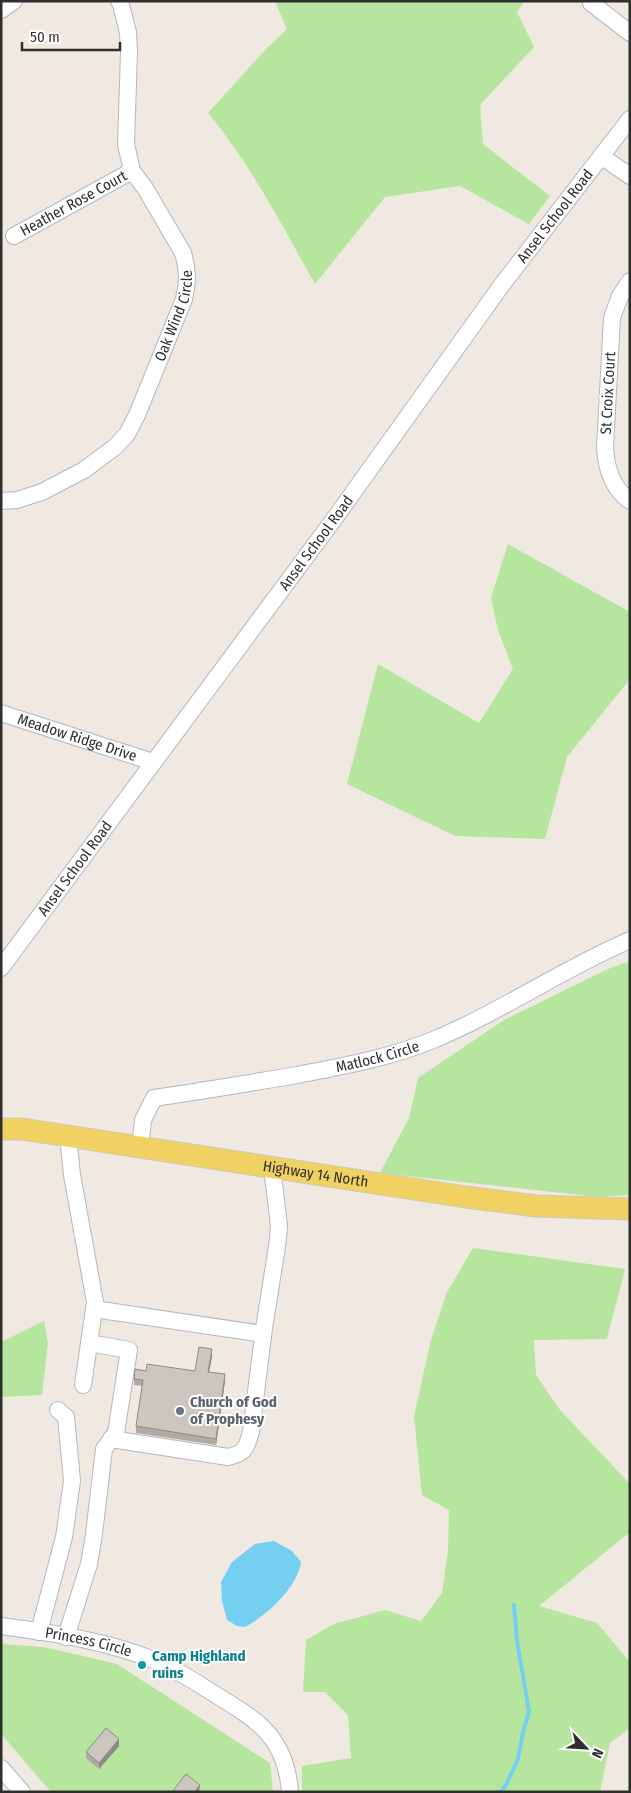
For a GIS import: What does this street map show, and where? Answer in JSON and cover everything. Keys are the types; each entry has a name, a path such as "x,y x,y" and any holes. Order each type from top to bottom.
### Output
{"main road":[{"name":"Highway 14 North","path":"1,1129 22,1129 536,1206 630,1209"}],"street":[{"path":"1,10 14,1"},
{"name":"Oak Wind Circle","path":"1,501 23,498 42,492 84,470 115,448 127,434 138,415 180,308 187,284 184,258 145,188 132,171 126,144 129,52 123,2"},
{"path":"591,3 630,33"},
{"name":"Ansel School Road","path":"1,968 331,523 502,286 630,119"},
{"path":"601,156 630,176"},
{"name":"Heather Rose Court","path":"14,236 132,171"},
{"name":"St Croix Court","path":"630,281 620,296 612,318 605,447 610,475 619,491 630,501"},
{"name":"Meadow Ridge Drive","path":"1,713 153,762"},
{"name":"Matlock Circle","path":"140,1147 143,1120 154,1098 328,1069 399,1052 434,1040 562,972 630,940"},
{"path":"68,1136 72,1175 95,1302 83,1385"},
{"path":"111,1439 228,1457 240,1454 246,1448 251,1432 263,1334 278,1247 278,1226 272,1167"},
{"path":"94,1309 263,1334"},
{"path":"66,1637 89,1564 104,1450 116,1432 129,1350 89,1343"},
{"path":"39,1632 64,1537 72,1481 66,1417 58,1410"},
{"name":"Princess Circle","path":"1,1626 66,1637 131,1652 183,1674 236,1707 268,1732 279,1748 287,1768 290,1792"},
{"path":"1,1768 22,1792"}],"green space":[{"path":"275,1 525,1 517,12 534,47 480,105 483,144 550,196 529,224 460,186 385,197 315,284 252,174 208,113 265,50 287,29"},
{"path":"508,544 630,612 630,679 567,757 545,839 455,836 347,784 378,664 479,723 513,669 498,630 491,598"},
{"path":"630,961 630,1195 598,1197 380,1173 409,1118 418,1078 504,1020 608,969"},
{"path":"473,1248 625,1269 607,1339 534,1340 536,1375 560,1410 630,1484 630,1532 539,1606 597,1623 630,1662 630,1728 610,1743 600,1792 302,1792 302,1766 351,1758 348,1715 325,1692 303,1692 306,1640 334,1624 385,1610 421,1621 442,1593 448,1551 449,1510 422,1495 414,1416 431,1340 447,1292"},
{"path":"44,1321 48,1343 42,1395 1,1397 1,1342"},
{"path":"1,1644 44,1647 117,1664 270,1763 273,1792 51,1792 1,1734"}],"water":[{"path":"274,1541 292,1551 301,1562 299,1572 288,1591 262,1616 245,1627 237,1626 227,1620 222,1601 221,1582 232,1562 255,1544"}],"building":[{"name":"Church of God of Prophesy","path":"199,1347 212,1349 208,1372 225,1374 216,1439 136,1426 143,1380 134,1379 135,1369 146,1371 147,1364 195,1371"},
{"path":"106,1728 119,1739 99,1763 86,1752"},
{"path":"186,1774 200,1785 194,1792 172,1792"}],"waterway":[{"path":"501,1792 518,1759 529,1711 517,1641 514,1605"}],"place":[{"name":"Church of God of Prophesy","path":"180,1411"},
{"name":"Camp Highland ruins","path":"142,1665"}]}
